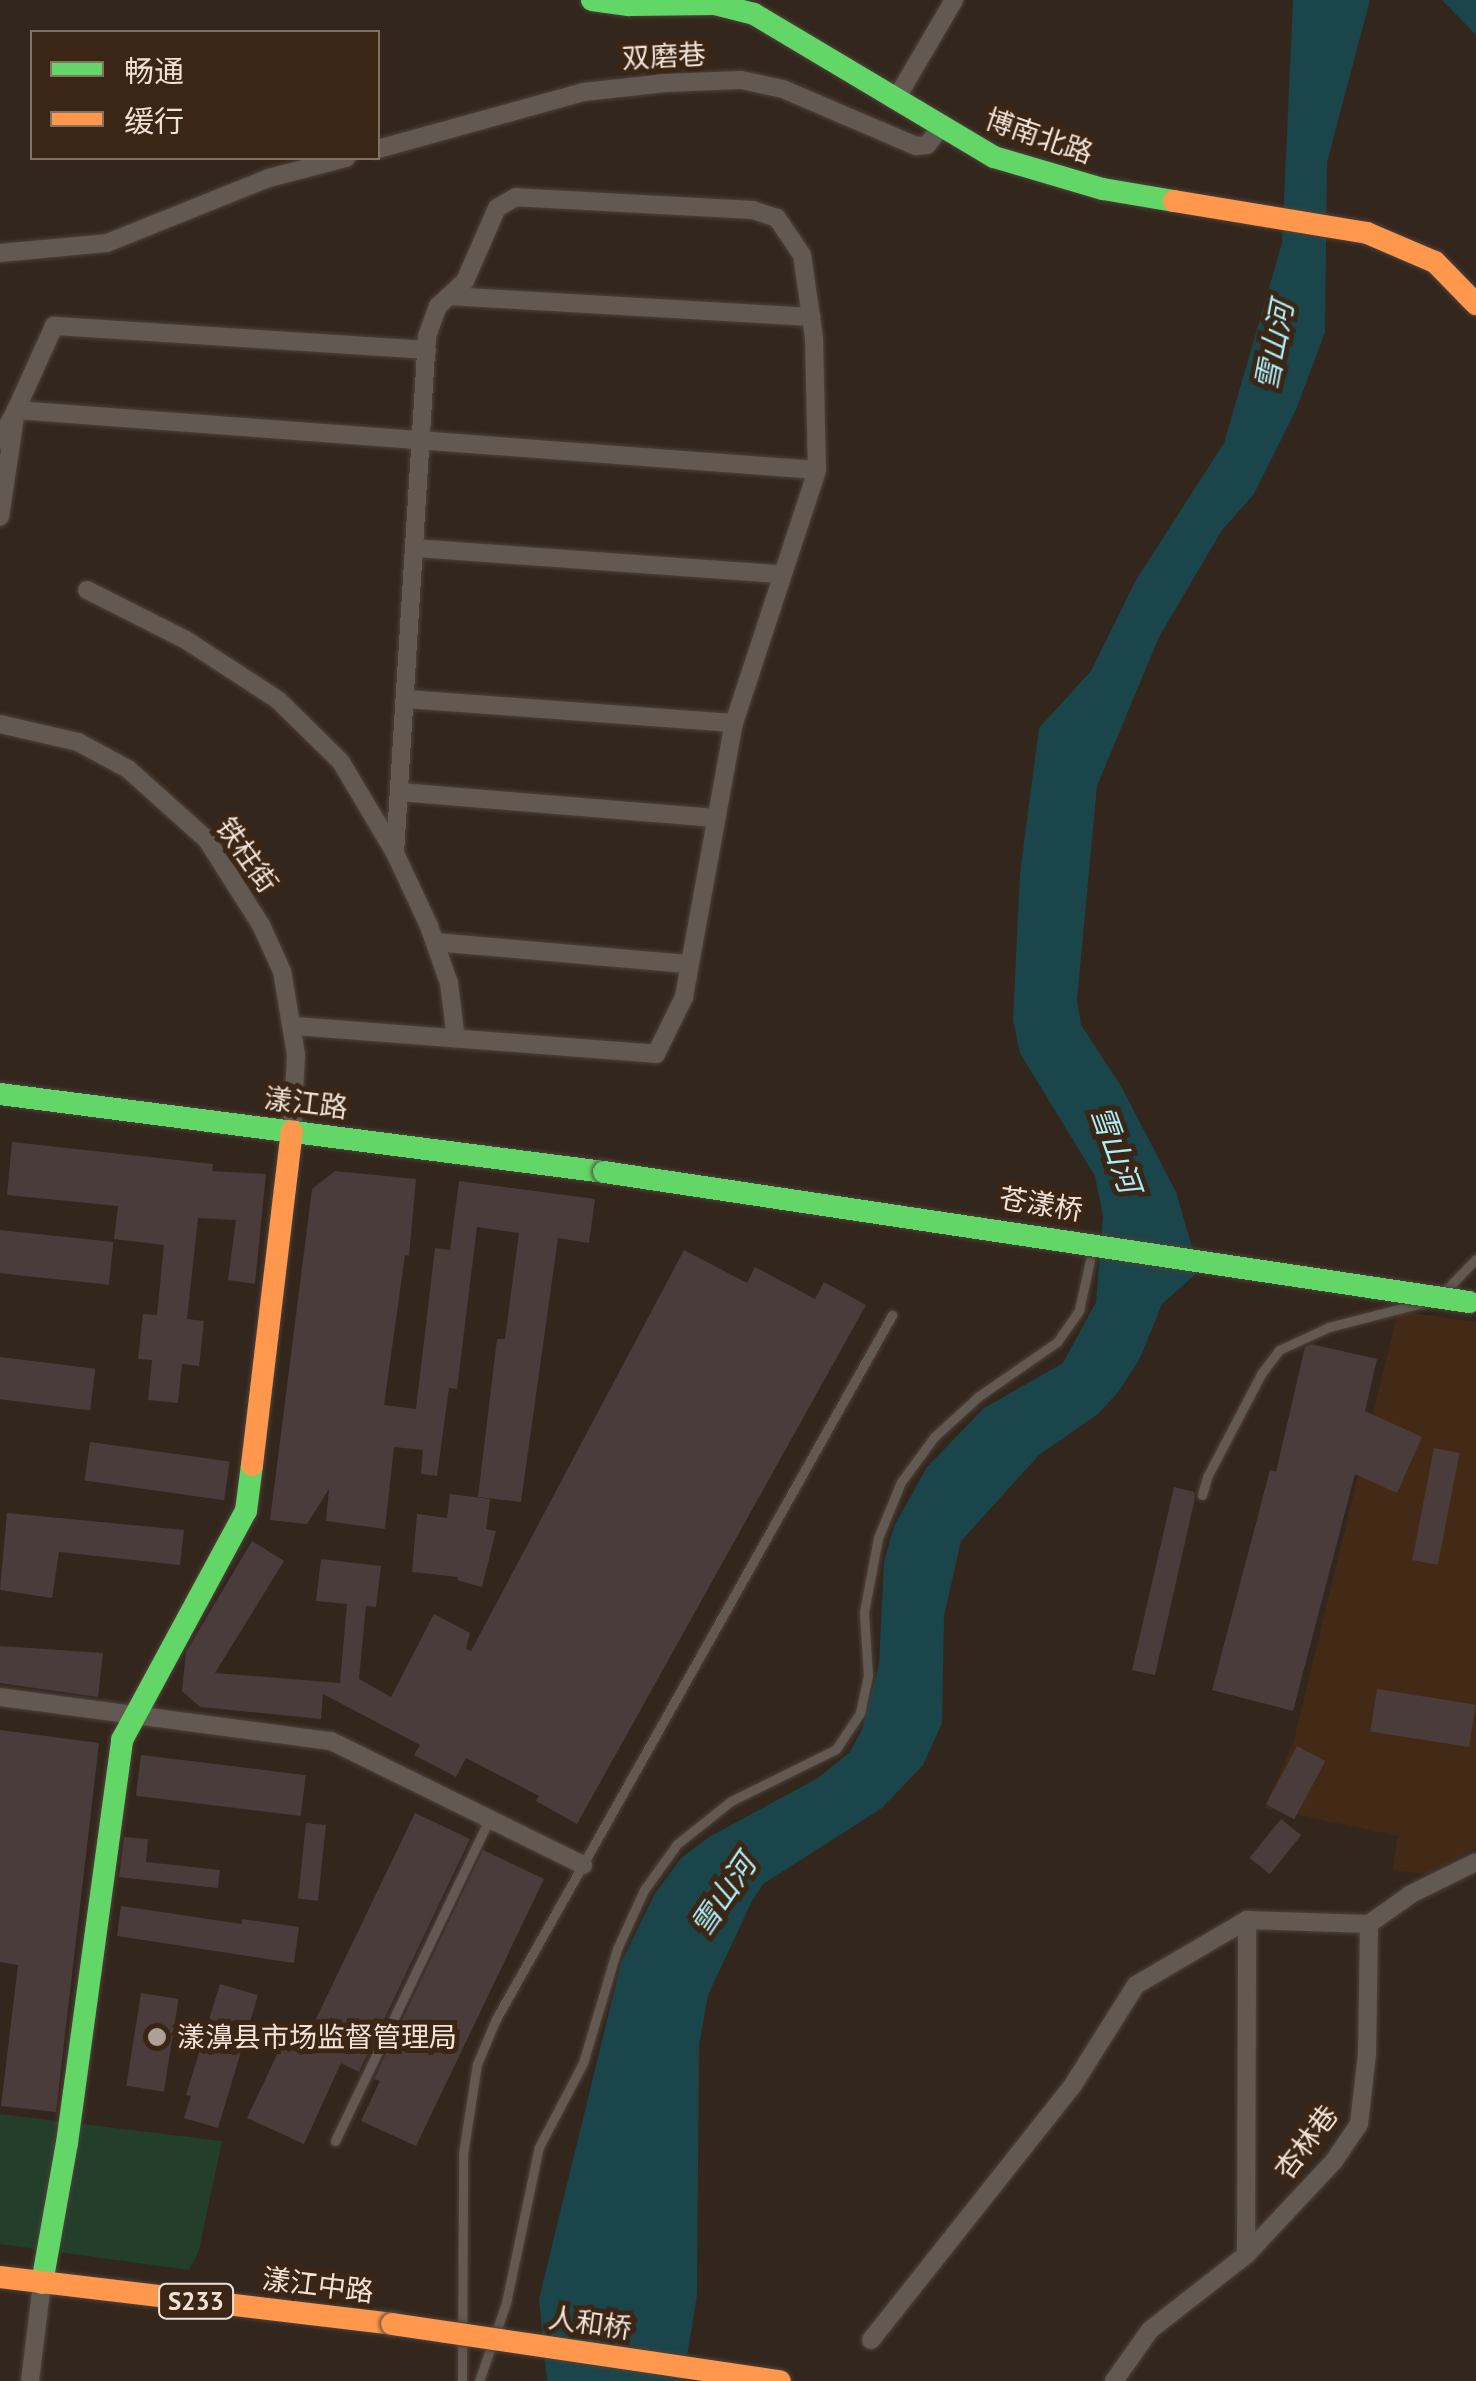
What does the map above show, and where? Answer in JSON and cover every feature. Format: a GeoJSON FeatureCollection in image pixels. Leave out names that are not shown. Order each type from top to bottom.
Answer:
{"type":"FeatureCollection","features":[{"type":"Feature","properties":{"kind":"main road","name":"博南北路"},"geometry":{"type":"LineString","coordinates":[[592,0],[629,5],[702,2],[754,14],[994,157],[1066,182],[1367,233],[1435,262],[1456,278],[1476,304]]}},
{"type":"Feature","properties":{"kind":"main road","name":"漾江路"},"geometry":{"type":"LineString","coordinates":[[0,1094],[604,1172]]}},
{"type":"Feature","properties":{"kind":"main road"},"geometry":{"type":"LineString","coordinates":[[42,2283],[67,2143],[116,1767],[122,1740],[134,1714],[246,1511],[292,1131]]}},
{"type":"Feature","properties":{"kind":"main road","name":"苍漾桥"},"geometry":{"type":"LineString","coordinates":[[604,1172],[1018,1231],[1472,1303]]}},
{"type":"Feature","properties":{"kind":"main road","name":"漾江中路"},"geometry":{"type":"LineString","coordinates":[[0,2277],[392,2324]]}},
{"type":"Feature","properties":{"kind":"main road","name":"人和桥"},"geometry":{"type":"LineString","coordinates":[[392,2324],[780,2381]]}},
{"type":"Feature","properties":{"kind":"street"},"geometry":{"type":"LineString","coordinates":[[896,99],[954,0]]}},
{"type":"Feature","properties":{"kind":"street","name":"双磨巷"},"geometry":{"type":"LineString","coordinates":[[380,148],[618,86],[741,80],[818,101],[909,144],[927,145],[940,127]]}},
{"type":"Feature","properties":{"kind":"street"},"geometry":{"type":"LineString","coordinates":[[0,254],[107,243],[270,178],[338,160]]}},
{"type":"Feature","properties":{"kind":"street"},"geometry":{"type":"LineString","coordinates":[[294,1026],[656,1054],[684,997],[734,723],[817,470],[810,317],[802,255],[777,218],[753,210],[516,197],[497,208],[465,282],[438,306],[427,350],[394,854]]}},
{"type":"Feature","properties":{"kind":"street"},"geometry":{"type":"LineString","coordinates":[[449,296],[810,317]]}},
{"type":"Feature","properties":{"kind":"street"},"geometry":{"type":"LineString","coordinates":[[0,440],[54,326],[427,350]]}},
{"type":"Feature","properties":{"kind":"street"},"geometry":{"type":"LineString","coordinates":[[16,410],[817,470]]}},
{"type":"Feature","properties":{"kind":"street"},"geometry":{"type":"LineString","coordinates":[[1,508],[16,410]]}},
{"type":"Feature","properties":{"kind":"street"},"geometry":{"type":"LineString","coordinates":[[415,548],[780,574]]}},
{"type":"Feature","properties":{"kind":"street"},"geometry":{"type":"LineString","coordinates":[[87,590],[186,640],[278,700],[341,762],[394,854],[435,942],[449,982],[456,1039]]}},
{"type":"Feature","properties":{"kind":"street"},"geometry":{"type":"LineString","coordinates":[[405,700],[734,723]]}},
{"type":"Feature","properties":{"kind":"street","name":"铁柱街"},"geometry":{"type":"LineString","coordinates":[[0,724],[78,742],[128,769],[207,840],[261,925],[282,971],[294,1026],[292,1131]]}},
{"type":"Feature","properties":{"kind":"street"},"geometry":{"type":"LineString","coordinates":[[399,792],[715,818]]}},
{"type":"Feature","properties":{"kind":"street"},"geometry":{"type":"LineString","coordinates":[[435,942],[689,964]]}},
{"type":"Feature","properties":{"kind":"street"},"geometry":{"type":"LineString","coordinates":[[0,1697],[331,1741],[583,1865]]}},
{"type":"Feature","properties":{"kind":"street"},"geometry":{"type":"LineString","coordinates":[[870,2340],[1073,2085],[1105,2027],[1136,1985],[1247,1920],[1369,1924],[1412,1894],[1476,1862]]}},
{"type":"Feature","properties":{"kind":"street"},"geometry":{"type":"LineString","coordinates":[[1246,2255],[1247,1920]]}},
{"type":"Feature","properties":{"kind":"street","name":"杏林巷"},"geometry":{"type":"LineString","coordinates":[[1114,2381],[1150,2330],[1246,2255],[1334,2161],[1360,2124],[1369,1924]]}},
{"type":"Feature","properties":{"kind":"street"},"geometry":{"type":"LineString","coordinates":[[30,2381],[42,2283]]}},
{"type":"Feature","properties":{"kind":"lane"},"geometry":{"type":"LineString","coordinates":[[1202,1495],[1207,1477],[1260,1374],[1279,1350],[1328,1327],[1424,1302],[1454,1286],[1476,1259]]}},
{"type":"Feature","properties":{"kind":"lane"},"geometry":{"type":"LineString","coordinates":[[479,2381],[506,2303],[539,2147],[583,2062],[616,1949],[644,1890],[678,1844],[731,1800],[836,1749],[860,1713],[868,1676],[864,1612],[878,1538],[901,1482],[934,1437],[968,1406],[1056,1342],[1079,1310],[1090,1260]]}},
{"type":"Feature","properties":{"kind":"lane"},"geometry":{"type":"LineString","coordinates":[[462,2381],[462,2154],[477,2064],[496,2020],[892,1315]]}},
{"type":"Feature","properties":{"kind":"lane"},"geometry":{"type":"LineString","coordinates":[[335,2141],[489,1819]]}},
{"type":"Feature","properties":{"kind":"shaded area"},"geometry":{"type":"Polygon","coordinates":[[[1398,1311],[1476,1322],[1476,1848],[1426,1874],[1392,1870],[1398,1836],[1264,1808],[1293,1744],[1398,1311]]]}},
{"type":"Feature","properties":{"kind":"green space"},"geometry":{"type":"Polygon","coordinates":[[[0,2114],[222,2141],[199,2250],[189,2270],[0,2244],[0,2114]]]}},
{"type":"Feature","properties":{"kind":"water","name":"雪山河"},"geometry":{"type":"Polygon","coordinates":[[[1293,0],[1370,0],[1327,162],[1325,332],[1296,410],[1254,494],[1222,530],[1159,637],[1097,786],[1077,1000],[1081,1025],[1121,1086],[1176,1192],[1199,1271],[1162,1304],[1140,1358],[1119,1391],[1098,1414],[1039,1455],[961,1541],[944,1616],[942,1723],[923,1765],[882,1808],[763,1884],[708,1995],[699,2046],[697,2295],[683,2381],[547,2381],[539,2299],[621,1963],[654,1895],[681,1858],[709,1837],[818,1778],[850,1752],[862,1729],[879,1665],[884,1562],[894,1526],[927,1467],[984,1408],[1063,1363],[1096,1302],[1103,1216],[1095,1176],[1020,1053],[1013,1020],[1020,873],[1039,728],[1091,671],[1136,580],[1224,443],[1282,243],[1293,0]]]}},
{"type":"Feature","properties":{"kind":"water"},"geometry":{"type":"Polygon","coordinates":[[[1442,0],[1476,0],[1476,35],[1442,0]]]}},
{"type":"Feature","properties":{"kind":"building"},"geometry":{"type":"Polygon","coordinates":[[[12,1142],[213,1164],[212,1171],[266,1174],[255,1284],[228,1280],[236,1220],[198,1218],[187,1319],[204,1321],[199,1366],[182,1364],[178,1403],[148,1400],[152,1360],[138,1359],[143,1314],[157,1315],[164,1245],[114,1239],[118,1206],[7,1195],[12,1142]]]}},
{"type":"Feature","properties":{"kind":"building"},"geometry":{"type":"Polygon","coordinates":[[[335,1171],[416,1179],[409,1256],[405,1255],[384,1405],[416,1409],[435,1248],[450,1250],[459,1181],[595,1199],[589,1243],[558,1238],[521,1502],[478,1497],[497,1339],[505,1339],[519,1233],[477,1227],[457,1389],[449,1388],[437,1476],[421,1474],[423,1450],[394,1447],[385,1529],[326,1521],[329,1489],[307,1524],[270,1520],[312,1189],[335,1171]]]}},
{"type":"Feature","properties":{"kind":"building"},"geometry":{"type":"Polygon","coordinates":[[[0,1230],[113,1242],[109,1285],[0,1273],[0,1230]]]}},
{"type":"Feature","properties":{"kind":"building"},"geometry":{"type":"Polygon","coordinates":[[[684,1250],[747,1283],[755,1267],[815,1299],[824,1282],[866,1305],[577,1824],[536,1801],[539,1796],[466,1758],[456,1777],[414,1755],[420,1745],[323,1694],[321,1719],[200,1707],[182,1691],[186,1652],[252,1541],[284,1561],[215,1673],[340,1683],[347,1604],[316,1601],[321,1559],[381,1566],[376,1607],[366,1606],[359,1679],[391,1697],[434,1614],[470,1633],[466,1649],[471,1651],[684,1250]]]}},
{"type":"Feature","properties":{"kind":"building"},"geometry":{"type":"Polygon","coordinates":[[[1311,1344],[1377,1359],[1365,1411],[1422,1437],[1397,1493],[1355,1474],[1293,1711],[1212,1690],[1270,1470],[1276,1472],[1305,1347],[1311,1344]]]}},
{"type":"Feature","properties":{"kind":"building"},"geometry":{"type":"Polygon","coordinates":[[[0,1357],[95,1369],[90,1410],[0,1399],[0,1357]]]}},
{"type":"Feature","properties":{"kind":"building"},"geometry":{"type":"Polygon","coordinates":[[[90,1442],[230,1462],[224,1500],[85,1481],[90,1442]]]}},
{"type":"Feature","properties":{"kind":"building"},"geometry":{"type":"Polygon","coordinates":[[[1434,1448],[1460,1453],[1438,1565],[1412,1560],[1434,1448]]]}},
{"type":"Feature","properties":{"kind":"building"},"geometry":{"type":"Polygon","coordinates":[[[1174,1487],[1194,1492],[1195,1498],[1155,1675],[1132,1670],[1174,1487]]]}},
{"type":"Feature","properties":{"kind":"building"},"geometry":{"type":"Polygon","coordinates":[[[450,1494],[490,1499],[486,1529],[496,1531],[482,1587],[457,1580],[458,1577],[412,1572],[417,1514],[447,1518],[450,1494]]]}},
{"type":"Feature","properties":{"kind":"building"},"geometry":{"type":"Polygon","coordinates":[[[7,1513],[184,1530],[180,1565],[59,1552],[52,1598],[0,1590],[7,1513]]]}},
{"type":"Feature","properties":{"kind":"building"},"geometry":{"type":"Polygon","coordinates":[[[0,1646],[103,1653],[98,1697],[0,1683],[0,1646]]]}},
{"type":"Feature","properties":{"kind":"building"},"geometry":{"type":"Polygon","coordinates":[[[1377,1689],[1476,1705],[1469,1747],[1370,1731],[1377,1689]]]}},
{"type":"Feature","properties":{"kind":"building"},"geometry":{"type":"Polygon","coordinates":[[[0,1730],[99,1743],[56,2112],[1,2106],[18,1965],[0,1962],[0,1730]]]}},
{"type":"Feature","properties":{"kind":"building"},"geometry":{"type":"Polygon","coordinates":[[[1297,1746],[1325,1761],[1294,1819],[1266,1804],[1297,1746]]]}},
{"type":"Feature","properties":{"kind":"building"},"geometry":{"type":"Polygon","coordinates":[[[141,1755],[306,1775],[301,1816],[136,1796],[141,1755]]]}},
{"type":"Feature","properties":{"kind":"building"},"geometry":{"type":"Polygon","coordinates":[[[415,1813],[470,1839],[359,2072],[341,2063],[304,2144],[247,2118],[282,2044],[300,2052],[415,1813]]]}},
{"type":"Feature","properties":{"kind":"building"},"geometry":{"type":"Polygon","coordinates":[[[1281,1819],[1301,1835],[1270,1874],[1250,1858],[1281,1819]]]}},
{"type":"Feature","properties":{"kind":"building"},"geometry":{"type":"Polygon","coordinates":[[[306,1823],[326,1825],[318,1901],[298,1899],[306,1823]]]}},
{"type":"Feature","properties":{"kind":"building"},"geometry":{"type":"Polygon","coordinates":[[[124,1837],[148,1839],[146,1862],[220,1870],[218,1888],[119,1877],[124,1837]]]}},
{"type":"Feature","properties":{"kind":"building"},"geometry":{"type":"Polygon","coordinates":[[[483,1850],[544,1879],[416,2146],[361,2121],[380,2081],[374,2079],[483,1850]]]}},
{"type":"Feature","properties":{"kind":"building"},"geometry":{"type":"Polygon","coordinates":[[[121,1906],[242,1924],[242,1919],[299,1927],[294,1963],[117,1936],[121,1906]]]}},
{"type":"Feature","properties":{"kind":"building"},"geometry":{"type":"Polygon","coordinates":[[[220,1984],[258,1995],[218,2128],[184,2118],[191,2096],[186,2095],[220,1984]]]}},
{"type":"Feature","properties":{"kind":"building"},"geometry":{"type":"Polygon","coordinates":[[[141,1993],[179,1999],[164,2092],[126,2086],[141,1993]]]}},
{"type":"Feature","properties":{"kind":"traffic: fast"},"geometry":{"type":"LineString","coordinates":[[592,0],[629,5],[715,4],[754,14],[994,157],[1103,189],[1174,201]]}},
{"type":"Feature","properties":{"kind":"traffic: fast"},"geometry":{"type":"LineString","coordinates":[[0,1094],[604,1172]]}},
{"type":"Feature","properties":{"kind":"traffic: fast"},"geometry":{"type":"LineString","coordinates":[[604,1172],[1469,1302]]}},
{"type":"Feature","properties":{"kind":"traffic: fast"},"geometry":{"type":"LineString","coordinates":[[42,2283],[67,2143],[122,1740],[246,1511],[252,1465]]}},
{"type":"Feature","properties":{"kind":"traffic: slow"},"geometry":{"type":"LineString","coordinates":[[1174,201],[1367,233],[1435,262],[1476,304]]}},
{"type":"Feature","properties":{"kind":"traffic: slow"},"geometry":{"type":"LineString","coordinates":[[252,1465],[292,1131]]}},
{"type":"Feature","properties":{"kind":"traffic: slow"},"geometry":{"type":"LineString","coordinates":[[0,2277],[392,2324]]}},
{"type":"Feature","properties":{"kind":"traffic: slow"},"geometry":{"type":"LineString","coordinates":[[392,2324],[780,2381]]}},
{"type":"Feature","properties":{"kind":"place","name":"漾濞县市场监督管理局"},"geometry":{"type":"Point","coordinates":[157,2037]}}]}
